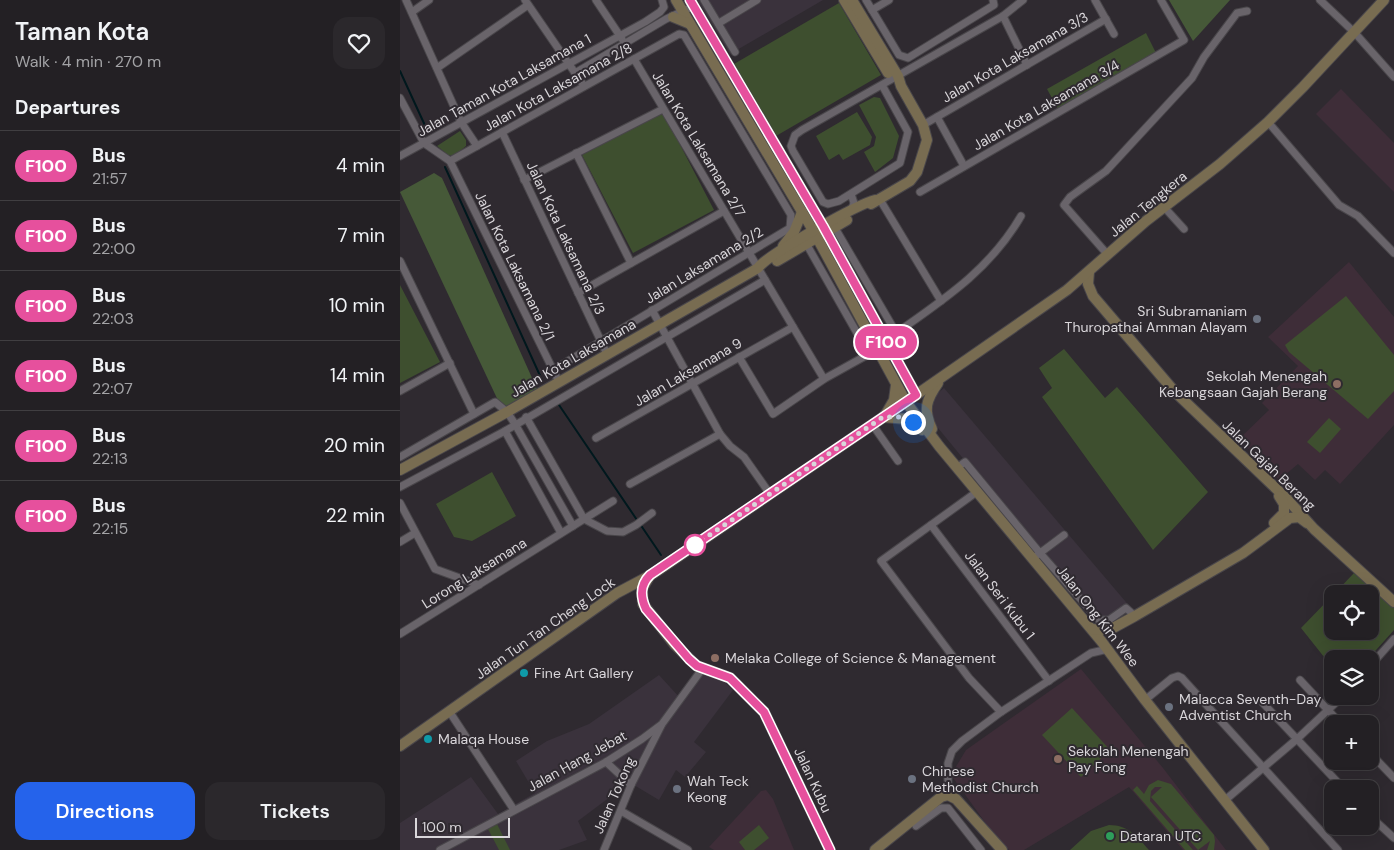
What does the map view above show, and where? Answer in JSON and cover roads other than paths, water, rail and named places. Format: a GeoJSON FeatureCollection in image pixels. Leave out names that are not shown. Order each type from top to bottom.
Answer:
{"type":"FeatureCollection","features":[{"type":"Feature","properties":{"kind":"main road"},"geometry":{"type":"LineString","coordinates":[[844,0],[897,81]]}},
{"type":"Feature","properties":{"kind":"main road"},"geometry":{"type":"LineString","coordinates":[[829,229],[910,181],[916,174],[927,140],[923,125],[852,0]]}},
{"type":"Feature","properties":{"kind":"main road","name":"Jalan Tengkera"},"geometry":{"type":"LineString","coordinates":[[906,402],[1067,290],[1164,207],[1220,164],[1268,122],[1355,33],[1384,0]]}},
{"type":"Feature","properties":{"kind":"main road"},"geometry":{"type":"LineString","coordinates":[[692,2],[829,229],[916,395]]}},
{"type":"Feature","properties":{"kind":"main road","name":"Jalan Ong Kim Wee"},"geometry":{"type":"LineString","coordinates":[[672,9],[693,26],[816,236],[906,402],[939,446],[1037,555],[1144,700],[1264,850]]}},
{"type":"Feature","properties":{"kind":"main road"},"geometry":{"type":"LineString","coordinates":[[829,229],[851,211],[877,199]]}},
{"type":"Feature","properties":{"kind":"main road"},"geometry":{"type":"LineString","coordinates":[[775,254],[794,232],[802,212]]}},
{"type":"Feature","properties":{"kind":"main road","name":"Jalan Kota Laksamana"},"geometry":{"type":"LineString","coordinates":[[400,470],[506,412],[758,268],[775,254],[829,229]]}},
{"type":"Feature","properties":{"kind":"main road","name":"Jalan Kota Laksamana"},"geometry":{"type":"LineString","coordinates":[[758,268],[764,267],[807,245],[816,236]]}},
{"type":"Feature","properties":{"kind":"main road"},"geometry":{"type":"LineString","coordinates":[[1089,272],[1088,284],[1093,296]]}},
{"type":"Feature","properties":{"kind":"main road"},"geometry":{"type":"LineString","coordinates":[[1067,290],[1078,288],[1093,296]]}},
{"type":"Feature","properties":{"kind":"main road","name":"Jalan Gajah Berang"},"geometry":{"type":"LineString","coordinates":[[1093,296],[1174,391],[1304,516],[1314,529],[1394,602]]}},
{"type":"Feature","properties":{"kind":"main road"},"geometry":{"type":"LineString","coordinates":[[906,378],[922,385],[942,378]]}},
{"type":"Feature","properties":{"kind":"main road"},"geometry":{"type":"LineString","coordinates":[[939,446],[927,420],[925,408],[930,394],[942,378]]}},
{"type":"Feature","properties":{"kind":"main road"},"geometry":{"type":"LineString","coordinates":[[883,417],[894,400],[896,385]]}},
{"type":"Feature","properties":{"kind":"main road","name":"Jalan Tun Tan Cheng Lock"},"geometry":{"type":"LineString","coordinates":[[400,746],[620,592],[650,575],[906,402]]}},
{"type":"Feature","properties":{"kind":"main road"},"geometry":{"type":"LineString","coordinates":[[883,417],[900,417],[913,422],[939,446]]}},
{"type":"Feature","properties":{"kind":"main road"},"geometry":{"type":"LineString","coordinates":[[1266,536],[1284,513],[1285,508],[1282,499],[1270,483]]}},
{"type":"Feature","properties":{"kind":"main road"},"geometry":{"type":"LineString","coordinates":[[1092,629],[1113,628],[1135,616],[1243,553],[1294,517],[1299,518],[1314,529]]}},
{"type":"Feature","properties":{"kind":"main road"},"geometry":{"type":"LineString","coordinates":[[646,609],[642,599],[642,589],[650,575]]}},
{"type":"Feature","properties":{"kind":"main road","name":"Jalan Kubu"},"geometry":{"type":"LineString","coordinates":[[620,592],[632,594],[689,659],[704,668],[730,678],[764,712],[830,850]]}},
{"type":"Feature","properties":{"kind":"main road"},"geometry":{"type":"LineString","coordinates":[[875,850],[940,797],[948,796],[956,799],[1002,850]]}},
{"type":"Feature","properties":{"kind":"street"},"geometry":{"type":"LineString","coordinates":[[406,0],[462,122],[477,146]]}},
{"type":"Feature","properties":{"kind":"street"},"geometry":{"type":"LineString","coordinates":[[412,12],[429,0]]}},
{"type":"Feature","properties":{"kind":"street"},"geometry":{"type":"LineString","coordinates":[[596,0],[625,44]]}},
{"type":"Feature","properties":{"kind":"street"},"geometry":{"type":"LineString","coordinates":[[704,0],[735,52]]}},
{"type":"Feature","properties":{"kind":"street"},"geometry":{"type":"LineString","coordinates":[[719,23],[757,0]]}},
{"type":"Feature","properties":{"kind":"street"},"geometry":{"type":"LineString","coordinates":[[866,0],[899,55],[908,58],[994,3]]}},
{"type":"Feature","properties":{"kind":"street"},"geometry":{"type":"LineString","coordinates":[[872,10],[889,0]]}},
{"type":"Feature","properties":{"kind":"street"},"geometry":{"type":"LineString","coordinates":[[882,86],[908,132],[898,166],[832,204],[823,202],[794,152],[792,140],[802,130],[882,86],[897,81],[1002,16],[1023,0]]}},
{"type":"Feature","properties":{"kind":"street"},"geometry":{"type":"LineString","coordinates":[[1095,0],[1114,34]]}},
{"type":"Feature","properties":{"kind":"street","name":"Jalan Kota Laksamana 3/4"},"geometry":{"type":"LineString","coordinates":[[920,192],[1184,40],[1162,0]]}},
{"type":"Feature","properties":{"kind":"street"},"geometry":{"type":"LineString","coordinates":[[1320,0],[1355,33],[1393,74]]}},
{"type":"Feature","properties":{"kind":"street"},"geometry":{"type":"LineString","coordinates":[[437,68],[527,2],[584,86]]}},
{"type":"Feature","properties":{"kind":"street"},"geometry":{"type":"LineString","coordinates":[[575,73],[625,44],[672,9],[692,2]]}},
{"type":"Feature","properties":{"kind":"street","name":"Jalan Taman Kota Laksamana 1"},"geometry":{"type":"LineString","coordinates":[[400,156],[620,36],[660,12],[672,9]]}},
{"type":"Feature","properties":{"kind":"street"},"geometry":{"type":"LineString","coordinates":[[1108,255],[1064,205],[1070,197],[1106,171],[1192,78],[1204,56],[1237,13],[1242,10],[1247,11]]}},
{"type":"Feature","properties":{"kind":"street"},"geometry":{"type":"LineString","coordinates":[[1002,16],[1027,64]]}},
{"type":"Feature","properties":{"kind":"street","name":"Jalan Kota Laksamana 3/3"},"geometry":{"type":"LineString","coordinates":[[923,125],[1106,19]]}},
{"type":"Feature","properties":{"kind":"street","name":"Jalan Kota Laksamana 2/8"},"geometry":{"type":"LineString","coordinates":[[450,161],[679,34],[688,38],[754,156],[791,215],[790,228]]}},
{"type":"Feature","properties":{"kind":"street","name":"Jalan Kota Laksamana 2/7"},"geometry":{"type":"LineString","coordinates":[[634,59],[824,379]]}},
{"type":"Feature","properties":{"kind":"street"},"geometry":{"type":"LineString","coordinates":[[400,98],[424,143],[450,161]]}},
{"type":"Feature","properties":{"kind":"street"},"geometry":{"type":"LineString","coordinates":[[524,180],[663,109]]}},
{"type":"Feature","properties":{"kind":"street"},"geometry":{"type":"LineString","coordinates":[[937,117],[964,166]]}},
{"type":"Feature","properties":{"kind":"street"},"geometry":{"type":"LineString","coordinates":[[1268,122],[1340,205],[1358,216],[1394,253]]}},
{"type":"Feature","properties":{"kind":"street","name":"Jalan Kota Laksamana 2/3"},"geometry":{"type":"LineString","coordinates":[[502,132],[607,354]]}},
{"type":"Feature","properties":{"kind":"street"},"geometry":{"type":"LineString","coordinates":[[576,153],[631,263]]}},
{"type":"Feature","properties":{"kind":"street","name":"Jalan Kota Laksamana 2/1"},"geometry":{"type":"LineString","coordinates":[[450,161],[559,382]]}},
{"type":"Feature","properties":{"kind":"street"},"geometry":{"type":"LineString","coordinates":[[851,194],[854,203],[851,211]]}},
{"type":"Feature","properties":{"kind":"street"},"geometry":{"type":"LineString","coordinates":[[877,199],[941,301]]}},
{"type":"Feature","properties":{"kind":"street"},"geometry":{"type":"LineString","coordinates":[[1164,207],[1184,229]]}},
{"type":"Feature","properties":{"kind":"street"},"geometry":{"type":"LineString","coordinates":[[578,293],[724,211]]}},
{"type":"Feature","properties":{"kind":"street"},"geometry":{"type":"LineString","coordinates":[[829,229],[894,329],[899,331],[966,283],[1012,231],[1021,216]]}},
{"type":"Feature","properties":{"kind":"street","name":"Jalan Laksamana 2/2"},"geometry":{"type":"LineString","coordinates":[[553,370],[790,228]]}},
{"type":"Feature","properties":{"kind":"street"},"geometry":{"type":"LineString","coordinates":[[739,357],[773,414],[824,379],[868,354],[807,245]]}},
{"type":"Feature","properties":{"kind":"street"},"geometry":{"type":"LineString","coordinates":[[400,261],[474,414]]}},
{"type":"Feature","properties":{"kind":"street"},"geometry":{"type":"LineString","coordinates":[[400,487],[505,431],[526,417],[765,280]]}},
{"type":"Feature","properties":{"kind":"street"},"geometry":{"type":"LineString","coordinates":[[652,310],[720,434],[730,446],[744,457],[770,494]]}},
{"type":"Feature","properties":{"kind":"street","name":"Jalan Laksamana 9"},"geometry":{"type":"LineString","coordinates":[[596,438],[793,327]]}},
{"type":"Feature","properties":{"kind":"street"},"geometry":{"type":"LineString","coordinates":[[400,391],[450,364]]}},
{"type":"Feature","properties":{"kind":"street"},"geometry":{"type":"LineString","coordinates":[[400,457],[495,402],[506,412],[514,424],[573,526]]}},
{"type":"Feature","properties":{"kind":"street"},"geometry":{"type":"LineString","coordinates":[[526,417],[584,519],[607,531],[623,532],[652,513]]}},
{"type":"Feature","properties":{"kind":"street"},"geometry":{"type":"LineString","coordinates":[[872,424],[898,461]]}},
{"type":"Feature","properties":{"kind":"street"},"geometry":{"type":"LineString","coordinates":[[505,431],[561,533]]}},
{"type":"Feature","properties":{"kind":"street"},"geometry":{"type":"LineString","coordinates":[[630,484],[720,434]]}},
{"type":"Feature","properties":{"kind":"street"},"geometry":{"type":"LineString","coordinates":[[958,467],[965,462],[1037,555],[1099,620],[1109,620],[1126,608],[1135,616]]}},
{"type":"Feature","properties":{"kind":"street"},"geometry":{"type":"LineString","coordinates":[[978,491],[881,561],[969,678],[1001,712]]}},
{"type":"Feature","properties":{"kind":"street","name":"Lorong Laksamana"},"geometry":{"type":"LineString","coordinates":[[400,634],[613,501]]}},
{"type":"Feature","properties":{"kind":"street"},"geometry":{"type":"LineString","coordinates":[[400,503],[435,570],[479,585]]}},
{"type":"Feature","properties":{"kind":"street","name":"Jalan Seri Kubu 1"},"geometry":{"type":"LineString","coordinates":[[931,525],[1049,680]]}},
{"type":"Feature","properties":{"kind":"street"},"geometry":{"type":"LineString","coordinates":[[400,542],[415,533]]}},
{"type":"Feature","properties":{"kind":"street"},"geometry":{"type":"LineString","coordinates":[[1037,555],[1064,535]]}},
{"type":"Feature","properties":{"kind":"street"},"geometry":{"type":"LineString","coordinates":[[1091,653],[1100,639]]}},
{"type":"Feature","properties":{"kind":"street"},"geometry":{"type":"LineString","coordinates":[[1379,656],[1394,639]]}},
{"type":"Feature","properties":{"kind":"street"},"geometry":{"type":"LineString","coordinates":[[948,796],[948,763],[952,751],[1001,712],[1049,680],[1091,653],[1108,649]]}},
{"type":"Feature","properties":{"kind":"street","name":"Jalan Hang Jebat"},"geometry":{"type":"LineString","coordinates":[[440,850],[606,762],[662,724],[704,668]]}},
{"type":"Feature","properties":{"kind":"street"},"geometry":{"type":"LineString","coordinates":[[1144,700],[1172,678],[1178,676],[1182,678],[1338,850]]}},
{"type":"Feature","properties":{"kind":"street"},"geometry":{"type":"LineString","coordinates":[[1300,680],[1333,715]]}},
{"type":"Feature","properties":{"kind":"street"},"geometry":{"type":"LineString","coordinates":[[1262,702],[1336,780]]}},
{"type":"Feature","properties":{"kind":"street"},"geometry":{"type":"LineString","coordinates":[[1224,801],[1297,739],[1333,705]]}},
{"type":"Feature","properties":{"kind":"street"},"geometry":{"type":"LineString","coordinates":[[449,711],[514,810]]}},
{"type":"Feature","properties":{"kind":"street","name":"Jalan Tokong"},"geometry":{"type":"LineString","coordinates":[[604,850],[630,785],[662,724]]}},
{"type":"Feature","properties":{"kind":"street"},"geometry":{"type":"LineString","coordinates":[[606,762],[630,785]]}},
{"type":"Feature","properties":{"kind":"street"},"geometry":{"type":"LineString","coordinates":[[1379,762],[1394,778]]}},
{"type":"Feature","properties":{"kind":"street"},"geometry":{"type":"LineString","coordinates":[[916,826],[942,808],[948,808],[981,850]]}},
{"type":"Feature","properties":{"kind":"street"},"geometry":{"type":"LineString","coordinates":[[620,811],[688,850]]}},
{"type":"Feature","properties":{"kind":"street"},"geometry":{"type":"LineString","coordinates":[[1379,824],[1394,838]]}},
{"type":"Feature","properties":{"kind":"waterway"},"geometry":{"type":"LineString","coordinates":[[400,71],[428,132]]}},
{"type":"Feature","properties":{"kind":"waterway"},"geometry":{"type":"LineString","coordinates":[[445,167],[542,380]]}},
{"type":"Feature","properties":{"kind":"waterway"},"geometry":{"type":"LineString","coordinates":[[557,402],[637,520]]}},
{"type":"Feature","properties":{"kind":"waterway"},"geometry":{"type":"LineString","coordinates":[[640,524],[661,555]]}},
{"type":"Feature","properties":{"kind":"place","name":"Sri Subramaniam Thuropathai Amman Alayam"},"geometry":{"type":"Point","coordinates":[1257,319]}},
{"type":"Feature","properties":{"kind":"place","name":"Sekolah Menengah Kebangsaan Gajah Berang"},"geometry":{"type":"Point","coordinates":[1337,384]}},
{"type":"Feature","properties":{"kind":"place","name":"Melaka College of Science & Management"},"geometry":{"type":"Point","coordinates":[715,658]}},
{"type":"Feature","properties":{"kind":"place","name":"Fine Art Gallery"},"geometry":{"type":"Point","coordinates":[524,673]}},
{"type":"Feature","properties":{"kind":"place","name":"Malacca Seventh-Day Adventist Church"},"geometry":{"type":"Point","coordinates":[1169,707]}},
{"type":"Feature","properties":{"kind":"place","name":"Malaqa House"},"geometry":{"type":"Point","coordinates":[428,739]}},
{"type":"Feature","properties":{"kind":"place","name":"Sekolah Menengah Pay Fong"},"geometry":{"type":"Point","coordinates":[1058,759]}},
{"type":"Feature","properties":{"kind":"place","name":"Chinese Methodist Church"},"geometry":{"type":"Point","coordinates":[912,779]}},
{"type":"Feature","properties":{"kind":"place","name":"Wah Teck Keong"},"geometry":{"type":"Point","coordinates":[677,789]}},
{"type":"Feature","properties":{"kind":"place","name":"Dataran UTC"},"geometry":{"type":"Point","coordinates":[1110,836]}}]}
